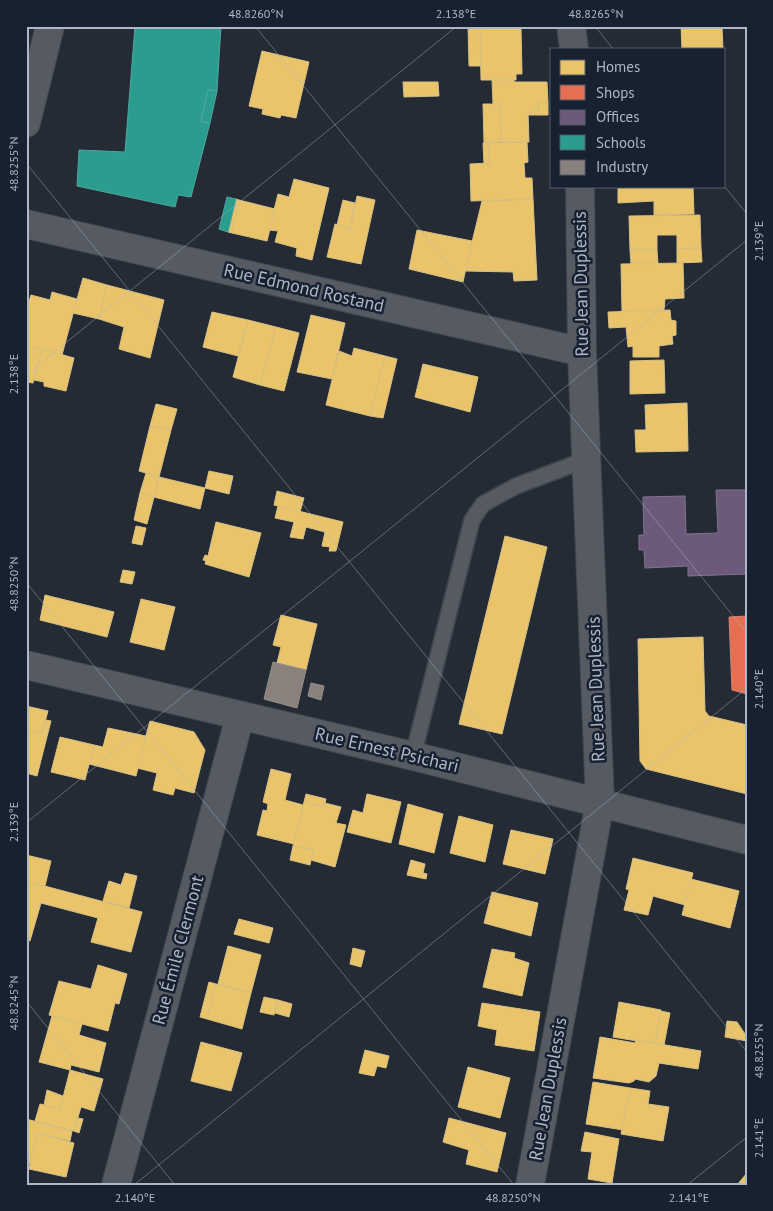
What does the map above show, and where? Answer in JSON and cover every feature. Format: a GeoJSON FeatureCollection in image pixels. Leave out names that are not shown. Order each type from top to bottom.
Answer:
{"type":"FeatureCollection","features":[{"type":"Feature","properties":{"kind":"street"},"geometry":{"type":"LineString","coordinates":[[26,123],[50,26]]}},
{"type":"Feature","properties":{"kind":"street"},"geometry":{"type":"LineString","coordinates":[[571,26],[574,48]]}},
{"type":"Feature","properties":{"kind":"street","name":"Rue Jean Duplessis"},"geometry":{"type":"LineString","coordinates":[[530,1185],[600,802],[588,458],[582,352],[580,188]]}},
{"type":"Feature","properties":{"kind":"street","name":"Rue Edmond Rostand"},"geometry":{"type":"LineString","coordinates":[[26,224],[582,352]]}},
{"type":"Feature","properties":{"kind":"street","name":"Rue Ernest Psichari"},"geometry":{"type":"LineString","coordinates":[[26,665],[413,756],[747,840]]}},
{"type":"Feature","properties":{"kind":"street","name":"Rue Émile Clermont"},"geometry":{"type":"LineString","coordinates":[[116,1185],[240,716]]}},
{"type":"Feature","properties":{"kind":"lane"},"geometry":{"type":"LineString","coordinates":[[413,756],[472,520],[483,504],[516,486],[588,458]]}},
{"type":"Feature","properties":{"kind":"building: Homes"},"geometry":{"type":"Polygon","coordinates":[[[468,26],[480,26],[481,66],[469,66],[468,26]]]}},
{"type":"Feature","properties":{"kind":"building: Homes"},"geometry":{"type":"Polygon","coordinates":[[[480,26],[521,28],[522,74],[516,74],[516,80],[481,80],[480,26]]]}},
{"type":"Feature","properties":{"kind":"building: Homes"},"geometry":{"type":"Polygon","coordinates":[[[681,26],[722,26],[723,48],[682,48],[681,26]]]}},
{"type":"Feature","properties":{"kind":"building: Homes"},"geometry":{"type":"Polygon","coordinates":[[[262,51],[309,62],[296,118],[281,115],[280,118],[262,114],[263,109],[249,106],[262,51]]]}},
{"type":"Feature","properties":{"kind":"building: Homes"},"geometry":{"type":"Polygon","coordinates":[[[492,80],[547,82],[548,103],[538,103],[539,112],[528,112],[529,142],[501,142],[500,104],[493,104],[492,80]]]}},
{"type":"Feature","properties":{"kind":"building: Homes"},"geometry":{"type":"Polygon","coordinates":[[[403,82],[438,82],[439,96],[404,97],[403,82]]]}},
{"type":"Feature","properties":{"kind":"building: Homes"},"geometry":{"type":"Polygon","coordinates":[[[538,103],[548,103],[548,115],[528,115],[528,112],[539,112],[538,103]]]}},
{"type":"Feature","properties":{"kind":"building: Homes"},"geometry":{"type":"Polygon","coordinates":[[[483,104],[500,104],[501,142],[484,143],[483,104]]]}},
{"type":"Feature","properties":{"kind":"building: Homes"},"geometry":{"type":"Polygon","coordinates":[[[527,142],[528,162],[524,163],[525,178],[532,178],[533,199],[471,201],[470,164],[489,163],[488,143],[527,142]]]}},
{"type":"Feature","properties":{"kind":"building: Homes"},"geometry":{"type":"Polygon","coordinates":[[[483,143],[488,143],[489,163],[484,164],[483,143]]]}},
{"type":"Feature","properties":{"kind":"building: Homes"},"geometry":{"type":"Polygon","coordinates":[[[294,179],[329,188],[312,260],[296,256],[297,248],[275,242],[278,231],[269,230],[278,194],[289,197],[294,179]]]}},
{"type":"Feature","properties":{"kind":"building: Homes"},"geometry":{"type":"Polygon","coordinates":[[[618,188],[693,188],[694,214],[654,215],[654,201],[618,203],[618,188]]]}},
{"type":"Feature","properties":{"kind":"building: Homes"},"geometry":{"type":"Polygon","coordinates":[[[357,196],[375,200],[361,264],[327,257],[335,224],[350,229],[357,196]]]}},
{"type":"Feature","properties":{"kind":"building: Homes"},"geometry":{"type":"Polygon","coordinates":[[[236,199],[239,200],[232,233],[228,232],[236,199]]]}},
{"type":"Feature","properties":{"kind":"building: Homes"},"geometry":{"type":"Polygon","coordinates":[[[533,199],[537,280],[514,281],[513,272],[465,271],[482,201],[533,199]]]}},
{"type":"Feature","properties":{"kind":"building: Homes"},"geometry":{"type":"Polygon","coordinates":[[[239,200],[275,209],[267,241],[232,233],[239,200]]]}},
{"type":"Feature","properties":{"kind":"building: Homes"},"geometry":{"type":"Polygon","coordinates":[[[343,200],[355,203],[350,229],[337,225],[343,200]]]}},
{"type":"Feature","properties":{"kind":"building: Homes"},"geometry":{"type":"Polygon","coordinates":[[[700,215],[701,248],[677,249],[677,235],[657,235],[657,250],[630,250],[629,216],[700,215]]]}},
{"type":"Feature","properties":{"kind":"building: Homes"},"geometry":{"type":"Polygon","coordinates":[[[417,230],[472,241],[463,282],[409,269],[417,230]]]}},
{"type":"Feature","properties":{"kind":"building: Homes"},"geometry":{"type":"Polygon","coordinates":[[[701,248],[702,262],[677,263],[677,249],[701,248]]]}},
{"type":"Feature","properties":{"kind":"building: Homes"},"geometry":{"type":"Polygon","coordinates":[[[630,250],[657,250],[658,264],[631,264],[630,250]]]}},
{"type":"Feature","properties":{"kind":"building: Homes"},"geometry":{"type":"Polygon","coordinates":[[[683,263],[684,298],[665,299],[664,310],[622,312],[621,264],[683,263]]]}},
{"type":"Feature","properties":{"kind":"building: Homes"},"geometry":{"type":"Polygon","coordinates":[[[83,278],[107,285],[99,319],[73,313],[83,278]]]}},
{"type":"Feature","properties":{"kind":"building: Homes"},"geometry":{"type":"Polygon","coordinates":[[[107,285],[164,300],[150,358],[119,349],[124,327],[99,319],[107,285]]]}},
{"type":"Feature","properties":{"kind":"building: Homes"},"geometry":{"type":"Polygon","coordinates":[[[52,292],[77,299],[62,355],[26,346],[26,311],[31,295],[50,300],[52,292]]]}},
{"type":"Feature","properties":{"kind":"building: Homes"},"geometry":{"type":"Polygon","coordinates":[[[670,310],[671,320],[676,321],[676,335],[672,336],[673,344],[659,346],[659,357],[633,357],[633,346],[628,347],[626,327],[609,328],[608,312],[670,310]]]}},
{"type":"Feature","properties":{"kind":"building: Homes"},"geometry":{"type":"Polygon","coordinates":[[[212,312],[248,320],[238,356],[203,347],[212,312]]]}},
{"type":"Feature","properties":{"kind":"building: Homes"},"geometry":{"type":"Polygon","coordinates":[[[311,315],[345,323],[332,379],[297,372],[311,315]]]}},
{"type":"Feature","properties":{"kind":"building: Homes"},"geometry":{"type":"Polygon","coordinates":[[[248,320],[276,327],[260,385],[233,377],[248,320]]]}},
{"type":"Feature","properties":{"kind":"building: Homes"},"geometry":{"type":"Polygon","coordinates":[[[276,327],[299,333],[284,391],[260,385],[276,327]]]}},
{"type":"Feature","properties":{"kind":"building: Homes"},"geometry":{"type":"Polygon","coordinates":[[[26,346],[42,349],[33,383],[26,382],[26,346]]]}},
{"type":"Feature","properties":{"kind":"building: Homes"},"geometry":{"type":"Polygon","coordinates":[[[354,348],[385,356],[370,416],[326,405],[339,351],[352,356],[354,348]]]}},
{"type":"Feature","properties":{"kind":"building: Homes"},"geometry":{"type":"Polygon","coordinates":[[[42,349],[74,358],[66,391],[44,386],[44,382],[34,380],[42,349]]]}},
{"type":"Feature","properties":{"kind":"building: Homes"},"geometry":{"type":"Polygon","coordinates":[[[385,356],[397,359],[383,418],[370,416],[385,356]]]}},
{"type":"Feature","properties":{"kind":"building: Homes"},"geometry":{"type":"Polygon","coordinates":[[[664,360],[665,393],[630,394],[630,361],[664,360]]]}},
{"type":"Feature","properties":{"kind":"building: Homes"},"geometry":{"type":"Polygon","coordinates":[[[423,364],[478,377],[470,412],[415,397],[423,364]]]}},
{"type":"Feature","properties":{"kind":"building: Homes"},"geometry":{"type":"Polygon","coordinates":[[[687,403],[688,451],[636,452],[635,430],[646,430],[645,405],[687,403]]]}},
{"type":"Feature","properties":{"kind":"building: Homes"},"geometry":{"type":"Polygon","coordinates":[[[156,404],[177,409],[171,430],[150,426],[156,404]]]}},
{"type":"Feature","properties":{"kind":"building: Homes"},"geometry":{"type":"Polygon","coordinates":[[[150,426],[171,430],[159,477],[139,471],[150,426]]]}},
{"type":"Feature","properties":{"kind":"building: Homes"},"geometry":{"type":"Polygon","coordinates":[[[209,471],[233,476],[229,494],[205,488],[209,471]]]}},
{"type":"Feature","properties":{"kind":"building: Homes"},"geometry":{"type":"Polygon","coordinates":[[[146,473],[159,477],[154,497],[140,493],[146,473]]]}},
{"type":"Feature","properties":{"kind":"building: Homes"},"geometry":{"type":"Polygon","coordinates":[[[159,477],[205,488],[200,509],[154,497],[159,477]]]}},
{"type":"Feature","properties":{"kind":"building: Homes"},"geometry":{"type":"Polygon","coordinates":[[[277,491],[304,498],[300,512],[274,505],[277,491]]]}},
{"type":"Feature","properties":{"kind":"building: Homes"},"geometry":{"type":"Polygon","coordinates":[[[140,493],[154,497],[147,524],[134,520],[140,493]]]}},
{"type":"Feature","properties":{"kind":"building: Homes"},"geometry":{"type":"Polygon","coordinates":[[[278,506],[343,522],[336,551],[329,551],[330,547],[322,546],[325,532],[306,527],[303,539],[290,537],[294,522],[275,518],[278,506]]]}},
{"type":"Feature","properties":{"kind":"building: Homes"},"geometry":{"type":"Polygon","coordinates":[[[216,522],[261,533],[249,577],[205,564],[206,561],[203,560],[205,555],[208,556],[216,522]]]}},
{"type":"Feature","properties":{"kind":"building: Homes"},"geometry":{"type":"Polygon","coordinates":[[[136,526],[146,528],[142,545],[132,543],[136,526]]]}},
{"type":"Feature","properties":{"kind":"building: Homes"},"geometry":{"type":"Polygon","coordinates":[[[505,536],[547,547],[502,734],[459,724],[505,536]]]}},
{"type":"Feature","properties":{"kind":"building: Homes"},"geometry":{"type":"Polygon","coordinates":[[[123,570],[135,572],[132,584],[120,582],[123,570]]]}},
{"type":"Feature","properties":{"kind":"building: Homes"},"geometry":{"type":"Polygon","coordinates":[[[45,595],[114,612],[107,637],[40,620],[45,595]]]}},
{"type":"Feature","properties":{"kind":"building: Homes"},"geometry":{"type":"Polygon","coordinates":[[[141,599],[175,607],[164,650],[130,642],[141,599]]]}},
{"type":"Feature","properties":{"kind":"building: Homes"},"geometry":{"type":"Polygon","coordinates":[[[281,615],[317,624],[306,670],[277,663],[281,647],[273,645],[281,615]]]}},
{"type":"Feature","properties":{"kind":"building: Homes"},"geometry":{"type":"Polygon","coordinates":[[[703,637],[705,711],[709,716],[747,725],[747,794],[646,769],[640,761],[638,639],[703,637]]]}},
{"type":"Feature","properties":{"kind":"building: Homes"},"geometry":{"type":"Polygon","coordinates":[[[26,706],[48,711],[42,733],[26,729],[26,706]]]}},
{"type":"Feature","properties":{"kind":"building: Homes"},"geometry":{"type":"Polygon","coordinates":[[[46,720],[51,721],[37,776],[26,773],[26,729],[42,733],[46,720]]]}},
{"type":"Feature","properties":{"kind":"building: Homes"},"geometry":{"type":"Polygon","coordinates":[[[150,721],[194,732],[205,750],[194,793],[175,788],[173,795],[153,790],[157,773],[137,768],[150,721]]]}},
{"type":"Feature","properties":{"kind":"building: Homes"},"geometry":{"type":"Polygon","coordinates":[[[108,728],[146,736],[136,776],[89,764],[94,745],[103,747],[108,728]]]}},
{"type":"Feature","properties":{"kind":"building: Homes"},"geometry":{"type":"Polygon","coordinates":[[[60,737],[94,745],[85,780],[51,772],[60,737]]]}},
{"type":"Feature","properties":{"kind":"building: Homes"},"geometry":{"type":"Polygon","coordinates":[[[271,769],[291,774],[285,800],[303,805],[294,844],[257,835],[263,810],[267,811],[268,804],[263,802],[271,769]]]}},
{"type":"Feature","properties":{"kind":"building: Homes"},"geometry":{"type":"Polygon","coordinates":[[[306,794],[326,799],[324,807],[304,802],[306,794]]]}},
{"type":"Feature","properties":{"kind":"building: Homes"},"geometry":{"type":"Polygon","coordinates":[[[367,794],[401,802],[391,843],[347,832],[353,810],[363,813],[367,794]]]}},
{"type":"Feature","properties":{"kind":"building: Homes"},"geometry":{"type":"Polygon","coordinates":[[[304,802],[324,807],[325,803],[341,807],[336,823],[346,825],[335,867],[311,860],[313,850],[293,846],[304,802]]]}},
{"type":"Feature","properties":{"kind":"building: Homes"},"geometry":{"type":"Polygon","coordinates":[[[408,804],[443,814],[434,853],[399,844],[408,804]]]}},
{"type":"Feature","properties":{"kind":"building: Homes"},"geometry":{"type":"Polygon","coordinates":[[[459,816],[493,825],[485,862],[450,853],[459,816]]]}},
{"type":"Feature","properties":{"kind":"building: Homes"},"geometry":{"type":"Polygon","coordinates":[[[511,830],[553,839],[545,874],[503,864],[511,830]]]}},
{"type":"Feature","properties":{"kind":"building: Homes"},"geometry":{"type":"Polygon","coordinates":[[[293,846],[313,850],[310,865],[290,860],[293,846]]]}},
{"type":"Feature","properties":{"kind":"building: Homes"},"geometry":{"type":"Polygon","coordinates":[[[26,855],[51,861],[45,886],[26,881],[26,855]]]}},
{"type":"Feature","properties":{"kind":"building: Homes"},"geometry":{"type":"Polygon","coordinates":[[[633,858],[693,873],[685,905],[653,896],[648,915],[624,910],[629,890],[626,889],[633,858]]]}},
{"type":"Feature","properties":{"kind":"building: Homes"},"geometry":{"type":"Polygon","coordinates":[[[411,860],[425,864],[423,873],[427,874],[426,879],[407,875],[411,860]]]}},
{"type":"Feature","properties":{"kind":"building: Homes"},"geometry":{"type":"Polygon","coordinates":[[[125,873],[137,876],[129,908],[103,901],[109,881],[121,885],[125,873]]]}},
{"type":"Feature","properties":{"kind":"building: Homes"},"geometry":{"type":"Polygon","coordinates":[[[691,879],[739,891],[730,928],[682,915],[691,879]]]}},
{"type":"Feature","properties":{"kind":"building: Homes"},"geometry":{"type":"Polygon","coordinates":[[[26,881],[142,912],[131,952],[91,942],[98,918],[41,903],[30,941],[26,940],[26,881]]]}},
{"type":"Feature","properties":{"kind":"building: Homes"},"geometry":{"type":"Polygon","coordinates":[[[492,892],[538,903],[531,936],[484,923],[492,892]]]}},
{"type":"Feature","properties":{"kind":"building: Homes"},"geometry":{"type":"Polygon","coordinates":[[[239,919],[273,928],[269,943],[234,934],[239,919]]]}},
{"type":"Feature","properties":{"kind":"building: Homes"},"geometry":{"type":"Polygon","coordinates":[[[228,946],[261,955],[251,993],[218,984],[228,946]]]}},
{"type":"Feature","properties":{"kind":"building: Homes"},"geometry":{"type":"Polygon","coordinates":[[[353,948],[365,951],[361,967],[350,964],[353,948]]]}},
{"type":"Feature","properties":{"kind":"building: Homes"},"geometry":{"type":"Polygon","coordinates":[[[492,949],[515,953],[514,958],[529,963],[522,996],[483,987],[492,949]]]}},
{"type":"Feature","properties":{"kind":"building: Homes"},"geometry":{"type":"Polygon","coordinates":[[[98,965],[127,974],[119,1004],[115,1003],[108,1031],[49,1015],[59,981],[91,989],[98,965]]]}},
{"type":"Feature","properties":{"kind":"building: Homes"},"geometry":{"type":"Polygon","coordinates":[[[209,982],[216,984],[207,1019],[200,1017],[209,982]]]}},
{"type":"Feature","properties":{"kind":"building: Homes"},"geometry":{"type":"Polygon","coordinates":[[[216,984],[251,993],[242,1029],[207,1019],[216,984]]]}},
{"type":"Feature","properties":{"kind":"building: Homes"},"geometry":{"type":"Polygon","coordinates":[[[264,997],[278,1000],[274,1015],[260,1012],[264,997]]]}},
{"type":"Feature","properties":{"kind":"building: Homes"},"geometry":{"type":"Polygon","coordinates":[[[278,1000],[292,1004],[289,1017],[275,1013],[278,1000]]]}},
{"type":"Feature","properties":{"kind":"building: Homes"},"geometry":{"type":"Polygon","coordinates":[[[619,1002],[661,1010],[655,1044],[613,1037],[619,1002]]]}},
{"type":"Feature","properties":{"kind":"building: Homes"},"geometry":{"type":"Polygon","coordinates":[[[482,1003],[540,1012],[534,1051],[495,1045],[497,1030],[478,1026],[482,1003]]]}},
{"type":"Feature","properties":{"kind":"building: Homes"},"geometry":{"type":"Polygon","coordinates":[[[661,1011],[670,1013],[664,1045],[655,1044],[661,1011]]]}},
{"type":"Feature","properties":{"kind":"building: Homes"},"geometry":{"type":"Polygon","coordinates":[[[52,1016],[82,1024],[79,1035],[106,1043],[99,1072],[71,1065],[70,1070],[39,1062],[52,1016]]]}},
{"type":"Feature","properties":{"kind":"building: Homes"},"geometry":{"type":"Polygon","coordinates":[[[727,1021],[737,1022],[747,1037],[747,1041],[725,1037],[727,1021]]]}},
{"type":"Feature","properties":{"kind":"building: Homes"},"geometry":{"type":"Polygon","coordinates":[[[600,1037],[635,1043],[636,1040],[701,1051],[698,1069],[659,1063],[656,1076],[649,1082],[635,1079],[629,1083],[593,1078],[600,1037]]]}},
{"type":"Feature","properties":{"kind":"building: Homes"},"geometry":{"type":"Polygon","coordinates":[[[201,1042],[242,1053],[231,1091],[191,1081],[201,1042]]]}},
{"type":"Feature","properties":{"kind":"building: Homes"},"geometry":{"type":"Polygon","coordinates":[[[365,1050],[389,1056],[386,1068],[377,1066],[374,1076],[359,1073],[365,1050]]]}},
{"type":"Feature","properties":{"kind":"building: Homes"},"geometry":{"type":"Polygon","coordinates":[[[468,1067],[510,1078],[500,1118],[458,1107],[468,1067]]]}},
{"type":"Feature","properties":{"kind":"building: Homes"},"geometry":{"type":"Polygon","coordinates":[[[70,1070],[103,1079],[94,1111],[81,1107],[74,1131],[35,1121],[40,1104],[60,1109],[70,1070]]]}},
{"type":"Feature","properties":{"kind":"building: Homes"},"geometry":{"type":"Polygon","coordinates":[[[593,1082],[630,1088],[623,1130],[586,1124],[593,1082]]]}},
{"type":"Feature","properties":{"kind":"building: Homes"},"geometry":{"type":"Polygon","coordinates":[[[630,1088],[650,1091],[648,1104],[669,1107],[663,1141],[621,1134],[630,1088]]]}},
{"type":"Feature","properties":{"kind":"building: Homes"},"geometry":{"type":"Polygon","coordinates":[[[47,1090],[63,1096],[60,1109],[44,1105],[47,1090]]]}},
{"type":"Feature","properties":{"kind":"building: Homes"},"geometry":{"type":"Polygon","coordinates":[[[78,1118],[83,1119],[79,1133],[74,1131],[78,1118]]]}},
{"type":"Feature","properties":{"kind":"building: Homes"},"geometry":{"type":"Polygon","coordinates":[[[449,1118],[506,1133],[497,1172],[466,1164],[469,1150],[443,1142],[449,1118]]]}},
{"type":"Feature","properties":{"kind":"building: Homes"},"geometry":{"type":"Polygon","coordinates":[[[26,1119],[72,1131],[70,1141],[37,1133],[30,1164],[26,1163],[26,1119]]]}},
{"type":"Feature","properties":{"kind":"building: Homes"},"geometry":{"type":"Polygon","coordinates":[[[585,1132],[619,1139],[612,1183],[588,1179],[592,1152],[581,1151],[585,1132]]]}},
{"type":"Feature","properties":{"kind":"building: Homes"},"geometry":{"type":"Polygon","coordinates":[[[37,1133],[74,1143],[66,1177],[29,1169],[37,1133]]]}},
{"type":"Feature","properties":{"kind":"building: Homes"},"geometry":{"type":"Polygon","coordinates":[[[747,1173],[747,1185],[737,1185],[747,1173]]]}},
{"type":"Feature","properties":{"kind":"building: Shops"},"geometry":{"type":"Polygon","coordinates":[[[747,616],[747,694],[732,690],[729,617],[747,616]]]}},
{"type":"Feature","properties":{"kind":"building: Offices"},"geometry":{"type":"Polygon","coordinates":[[[716,490],[747,490],[747,574],[688,576],[688,566],[645,568],[644,550],[639,550],[639,535],[644,535],[643,497],[685,496],[686,534],[718,533],[716,490]]]}},
{"type":"Feature","properties":{"kind":"building: Schools"},"geometry":{"type":"Polygon","coordinates":[[[135,26],[221,26],[217,91],[208,90],[201,121],[210,123],[191,197],[178,195],[175,207],[77,186],[79,150],[125,152],[135,26]]]}},
{"type":"Feature","properties":{"kind":"building: Schools"},"geometry":{"type":"Polygon","coordinates":[[[208,90],[217,91],[210,123],[201,121],[208,90]]]}},
{"type":"Feature","properties":{"kind":"building: Schools"},"geometry":{"type":"Polygon","coordinates":[[[227,197],[236,199],[228,232],[219,229],[227,197]]]}},
{"type":"Feature","properties":{"kind":"building: Industry"},"geometry":{"type":"Polygon","coordinates":[[[273,662],[306,670],[297,708],[264,699],[273,662]]]}},
{"type":"Feature","properties":{"kind":"building: Industry"},"geometry":{"type":"Polygon","coordinates":[[[311,683],[324,686],[321,700],[308,696],[311,683]]]}}]}
